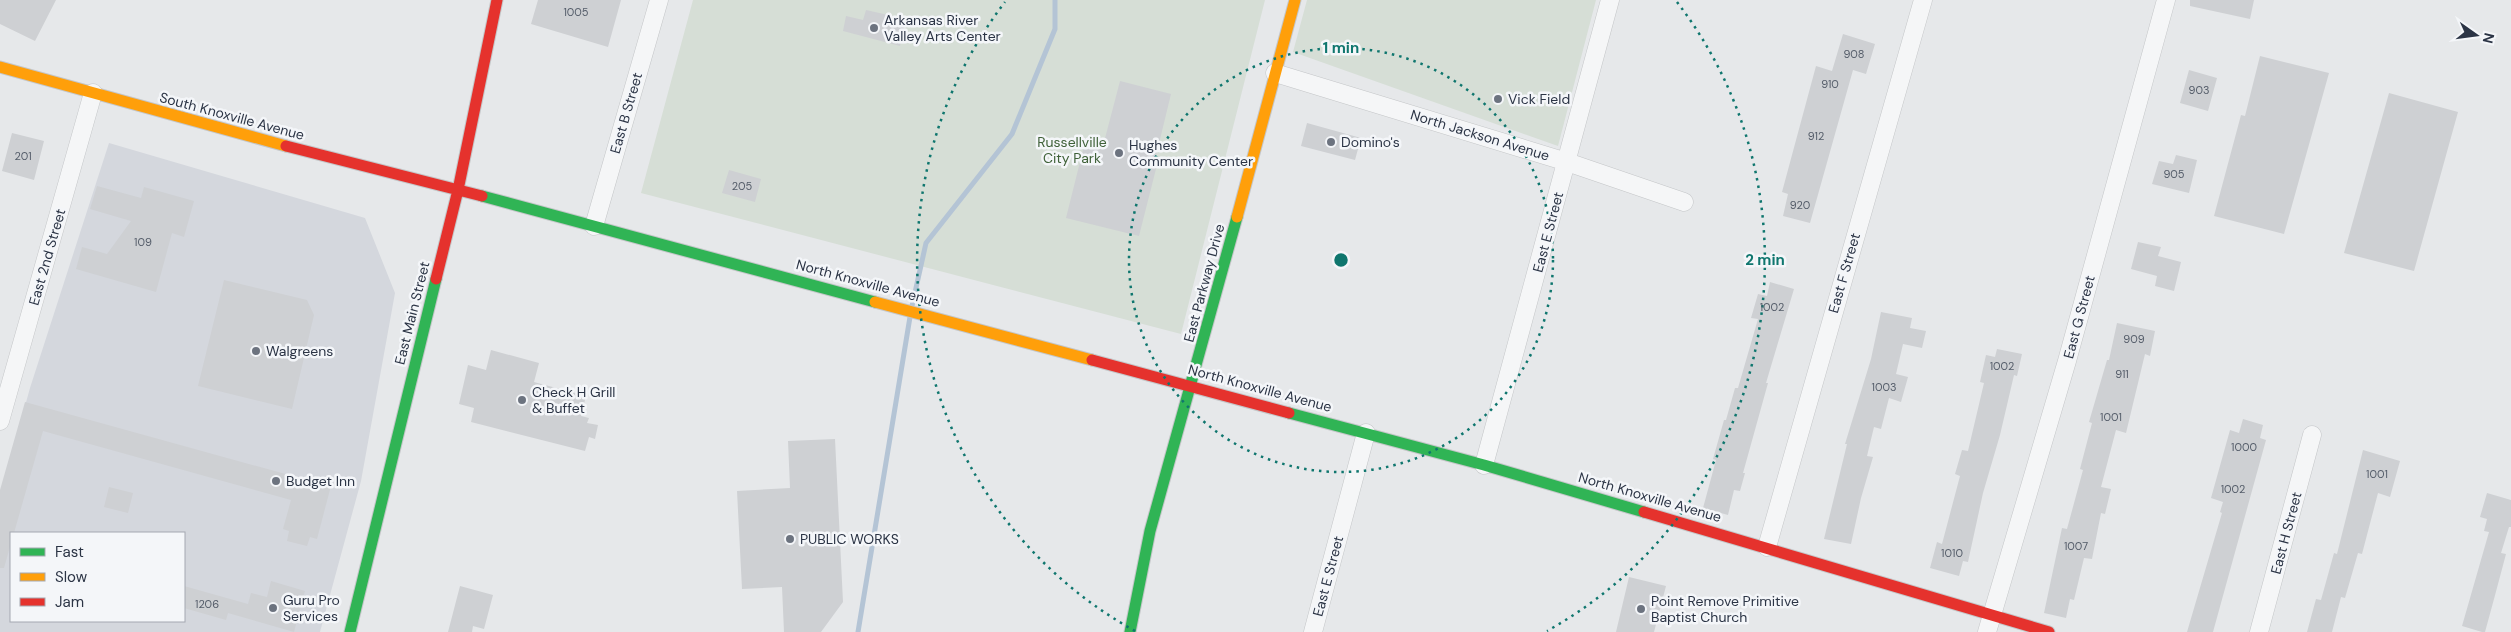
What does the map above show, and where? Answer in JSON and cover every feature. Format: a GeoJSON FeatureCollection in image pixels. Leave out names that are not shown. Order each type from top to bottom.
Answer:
{"type":"FeatureCollection","features":[{"type":"Feature","properties":{"kind":"main road","name":"East Main Street"},"geometry":{"type":"LineString","coordinates":[[350,632],[458,190],[497,0]]}},
{"type":"Feature","properties":{"kind":"main road","name":"East Parkway Drive"},"geometry":{"type":"LineString","coordinates":[[1130,632],[1150,531],[1192,385],[1295,0]]}},
{"type":"Feature","properties":{"kind":"main road","name":"South Knoxville Avenue"},"geometry":{"type":"LineString","coordinates":[[0,67],[245,136],[343,159],[458,190]]}},
{"type":"Feature","properties":{"kind":"main road","name":"North Knoxville Avenue"},"geometry":{"type":"LineString","coordinates":[[458,190],[1484,464],[1767,547],[1990,624],[2049,632]]}},
{"type":"Feature","properties":{"kind":"street","name":"East B Street"},"geometry":{"type":"LineString","coordinates":[[594,226],[659,0]]}},
{"type":"Feature","properties":{"kind":"street","name":"East E Street"},"geometry":{"type":"LineString","coordinates":[[1484,464],[1610,0]]}},
{"type":"Feature","properties":{"kind":"street","name":"East F Street"},"geometry":{"type":"LineString","coordinates":[[1767,547],[1923,0]]}},
{"type":"Feature","properties":{"kind":"street","name":"East G Street"},"geometry":{"type":"LineString","coordinates":[[1990,624],[2067,361],[2166,0]]}},
{"type":"Feature","properties":{"kind":"street","name":"North Jackson Avenue"},"geometry":{"type":"LineString","coordinates":[[1275,73],[1567,162],[1684,202]]}},
{"type":"Feature","properties":{"kind":"street","name":"East 2nd Street"},"geometry":{"type":"LineString","coordinates":[[0,421],[93,93]]}},
{"type":"Feature","properties":{"kind":"street","name":"East E Street"},"geometry":{"type":"LineString","coordinates":[[1313,632],[1366,433]]}},
{"type":"Feature","properties":{"kind":"street","name":"East H Street"},"geometry":{"type":"LineString","coordinates":[[2259,632],[2312,435]]}},
{"type":"Feature","properties":{"kind":"shaded area"},"geometry":{"type":"Polygon","coordinates":[[[109,143],[365,218],[395,293],[361,481],[320,632],[0,632],[0,496],[30,388],[109,143]]]}},
{"type":"Feature","properties":{"kind":"green space","name":"Russellville City Park"},"geometry":{"type":"Polygon","coordinates":[[[693,0],[1265,0],[1181,334],[641,193],[693,0]]]}},
{"type":"Feature","properties":{"kind":"green space","name":"Vick Field"},"geometry":{"type":"Polygon","coordinates":[[[1307,0],[1596,0],[1558,146],[1293,52],[1307,0]]]}},
{"type":"Feature","properties":{"kind":"building"},"geometry":{"type":"Polygon","coordinates":[[[0,0],[56,0],[35,41],[0,24],[0,0]]]}},
{"type":"Feature","properties":{"kind":"building"},"geometry":{"type":"Polygon","coordinates":[[[538,0],[621,0],[608,47],[531,24],[538,0]]]}},
{"type":"Feature","properties":{"kind":"building"},"geometry":{"type":"Polygon","coordinates":[[[2190,0],[2254,0],[2250,19],[2190,6],[2190,0]]]}},
{"type":"Feature","properties":{"kind":"building","name":"Arkansas River Valley Arts Center"},"geometry":{"type":"Polygon","coordinates":[[[866,10],[906,19],[900,46],[843,31],[846,16],[863,20],[866,10]]]}},
{"type":"Feature","properties":{"kind":"building"},"geometry":{"type":"Polygon","coordinates":[[[1843,34],[1875,44],[1866,74],[1853,70],[1810,223],[1783,216],[1788,194],[1782,192],[1816,66],[1832,71],[1843,34]]]}},
{"type":"Feature","properties":{"kind":"building"},"geometry":{"type":"Polygon","coordinates":[[[2260,56],[2329,73],[2284,234],[2214,216],[2241,115],[2245,116],[2260,56]]]}},
{"type":"Feature","properties":{"kind":"building"},"geometry":{"type":"Polygon","coordinates":[[[2189,70],[2217,78],[2208,111],[2180,103],[2189,70]]]}},
{"type":"Feature","properties":{"kind":"building","name":"Hughes Community Center"},"geometry":{"type":"Polygon","coordinates":[[[1120,81],[1171,94],[1155,160],[1158,161],[1139,236],[1066,218],[1085,142],[1103,146],[1120,81]]]}},
{"type":"Feature","properties":{"kind":"building"},"geometry":{"type":"Polygon","coordinates":[[[2389,93],[2458,112],[2414,271],[2344,253],[2389,93]]]}},
{"type":"Feature","properties":{"kind":"building","name":"Domino's"},"geometry":{"type":"Polygon","coordinates":[[[1307,123],[1361,138],[1355,160],[1301,146],[1307,123]]]}},
{"type":"Feature","properties":{"kind":"building"},"geometry":{"type":"Polygon","coordinates":[[[12,133],[44,141],[34,180],[2,171],[12,133]]]}},
{"type":"Feature","properties":{"kind":"building"},"geometry":{"type":"Polygon","coordinates":[[[2176,155],[2197,160],[2189,193],[2152,184],[2159,161],[2173,164],[2176,155]]]}},
{"type":"Feature","properties":{"kind":"building"},"geometry":{"type":"Polygon","coordinates":[[[729,170],[761,179],[755,202],[722,193],[729,170]]]}},
{"type":"Feature","properties":{"kind":"building"},"geometry":{"type":"Polygon","coordinates":[[[97,186],[141,198],[144,187],[194,201],[184,237],[172,233],[156,292],[76,269],[82,247],[107,254],[131,221],[90,209],[97,186]]]}},
{"type":"Feature","properties":{"kind":"building"},"geometry":{"type":"Polygon","coordinates":[[[2138,242],[2161,247],[2158,256],[2181,262],[2174,291],[2155,286],[2157,276],[2131,269],[2138,242]]]}},
{"type":"Feature","properties":{"kind":"building","name":"Walgreens"},"geometry":{"type":"Polygon","coordinates":[[[224,280],[307,300],[314,315],[292,409],[198,386],[224,280]]]}},
{"type":"Feature","properties":{"kind":"building"},"geometry":{"type":"Polygon","coordinates":[[[1770,282],[1794,289],[1766,383],[1768,383],[1743,473],[1745,473],[1740,491],[1734,490],[1728,515],[1703,508],[1716,460],[1713,459],[1724,420],[1726,420],[1735,388],[1738,388],[1758,319],[1751,318],[1758,294],[1767,296],[1770,282]]]}},
{"type":"Feature","properties":{"kind":"building"},"geometry":{"type":"Polygon","coordinates":[[[1881,312],[1912,318],[1910,328],[1926,331],[1922,348],[1903,344],[1896,374],[1908,377],[1901,402],[1889,398],[1881,429],[1874,427],[1867,456],[1873,457],[1861,498],[1851,544],[1824,539],[1847,444],[1845,444],[1871,359],[1881,312]]]}},
{"type":"Feature","properties":{"kind":"building"},"geometry":{"type":"Polygon","coordinates":[[[2117,323],[2155,331],[2150,356],[2145,354],[2126,433],[2116,430],[2101,487],[2111,489],[2105,514],[2101,513],[2092,559],[2084,558],[2074,600],[2070,599],[2066,618],[2044,613],[2062,528],[2067,529],[2083,470],[2080,469],[2092,423],[2089,422],[2107,360],[2109,360],[2117,323]]]}},
{"type":"Feature","properties":{"kind":"building"},"geometry":{"type":"Polygon","coordinates":[[[1997,349],[2022,354],[2017,376],[2014,375],[2000,435],[1983,493],[1968,562],[1963,561],[1959,576],[1930,568],[1937,542],[1942,544],[1960,476],[1955,474],[1962,450],[1968,451],[1984,383],[1980,382],[1986,355],[1995,357],[1997,349]]]}},
{"type":"Feature","properties":{"kind":"building","name":"Check H Grill & Buffet"},"geometry":{"type":"Polygon","coordinates":[[[491,350],[539,363],[534,382],[586,396],[581,416],[589,418],[587,423],[598,425],[595,439],[589,437],[585,451],[471,422],[474,408],[459,404],[468,365],[486,370],[491,350]]]}},
{"type":"Feature","properties":{"kind":"building","name":"Budget Inn"},"geometry":{"type":"Polygon","coordinates":[[[25,402],[307,480],[308,475],[332,482],[317,539],[310,537],[307,546],[287,541],[289,531],[283,529],[291,500],[43,431],[14,532],[10,532],[10,547],[4,568],[0,568],[0,490],[25,402]]]}},
{"type":"Feature","properties":{"kind":"building"},"geometry":{"type":"Polygon","coordinates":[[[2243,419],[2263,425],[2260,438],[2266,440],[2213,632],[2187,632],[2222,513],[2220,512],[2223,502],[2211,498],[2230,430],[2239,433],[2243,419]]]}},
{"type":"Feature","properties":{"kind":"building","name":"PUBLIC WORKS"},"geometry":{"type":"Polygon","coordinates":[[[835,439],[843,602],[821,632],[784,632],[782,587],[742,589],[737,491],[790,488],[788,441],[835,439]]]}},
{"type":"Feature","properties":{"kind":"building"},"geometry":{"type":"Polygon","coordinates":[[[2363,450],[2400,461],[2390,497],[2378,493],[2362,554],[2358,553],[2345,598],[2341,597],[2332,632],[2307,632],[2316,599],[2321,600],[2334,553],[2337,554],[2363,450]]]}},
{"type":"Feature","properties":{"kind":"building"},"geometry":{"type":"Polygon","coordinates":[[[109,487],[133,493],[128,513],[104,507],[109,487]]]}},
{"type":"Feature","properties":{"kind":"building"},"geometry":{"type":"Polygon","coordinates":[[[2487,493],[2511,500],[2511,527],[2509,527],[2501,553],[2506,554],[2485,632],[2482,632],[2462,626],[2489,532],[2484,531],[2487,519],[2480,517],[2487,493]]]}},
{"type":"Feature","properties":{"kind":"building","name":"Point Remove Primitive Baptist Church"},"geometry":{"type":"Polygon","coordinates":[[[1629,577],[1666,586],[1654,632],[1616,632],[1629,577]]]}},
{"type":"Feature","properties":{"kind":"building","name":"Guru Pro Services"},"geometry":{"type":"Polygon","coordinates":[[[271,581],[305,591],[294,632],[228,613],[226,620],[185,608],[185,586],[248,604],[251,593],[267,597],[271,581]]]}},
{"type":"Feature","properties":{"kind":"building"},"geometry":{"type":"Polygon","coordinates":[[[460,586],[493,595],[484,629],[473,626],[472,632],[448,632],[460,586]]]}},
{"type":"Feature","properties":{"kind":"waterway"},"geometry":{"type":"LineString","coordinates":[[912,306],[926,243],[1012,134],[1055,29],[1055,0]]}},
{"type":"Feature","properties":{"kind":"waterway"},"geometry":{"type":"LineString","coordinates":[[858,632],[910,317]]}},
{"type":"Feature","properties":{"kind":"traffic: fast"},"geometry":{"type":"LineString","coordinates":[[482,196],[875,302]]}},
{"type":"Feature","properties":{"kind":"traffic: fast"},"geometry":{"type":"LineString","coordinates":[[1130,632],[1150,531],[1237,217]]}},
{"type":"Feature","properties":{"kind":"traffic: fast"},"geometry":{"type":"LineString","coordinates":[[350,632],[436,279]]}},
{"type":"Feature","properties":{"kind":"traffic: fast"},"geometry":{"type":"LineString","coordinates":[[1289,413],[1484,465],[1644,512]]}},
{"type":"Feature","properties":{"kind":"traffic: slow"},"geometry":{"type":"LineString","coordinates":[[1237,217],[1295,0]]}},
{"type":"Feature","properties":{"kind":"traffic: slow"},"geometry":{"type":"LineString","coordinates":[[0,67],[286,146]]}},
{"type":"Feature","properties":{"kind":"traffic: slow"},"geometry":{"type":"LineString","coordinates":[[875,302],[1092,360]]}},
{"type":"Feature","properties":{"kind":"traffic: jam"},"geometry":{"type":"LineString","coordinates":[[436,279],[458,190],[497,0]]}},
{"type":"Feature","properties":{"kind":"traffic: jam"},"geometry":{"type":"LineString","coordinates":[[286,146],[482,196]]}},
{"type":"Feature","properties":{"kind":"traffic: jam"},"geometry":{"type":"LineString","coordinates":[[1092,360],[1289,413]]}},
{"type":"Feature","properties":{"kind":"traffic: jam"},"geometry":{"type":"LineString","coordinates":[[1644,512],[2049,632]]}},
{"type":"Feature","properties":{"kind":"place","name":"Arkansas River Valley Arts Center"},"geometry":{"type":"Point","coordinates":[874,28]}},
{"type":"Feature","properties":{"kind":"place","name":"Vick Field"},"geometry":{"type":"Point","coordinates":[1498,99]}},
{"type":"Feature","properties":{"kind":"place","name":"Domino's"},"geometry":{"type":"Point","coordinates":[1331,142]}},
{"type":"Feature","properties":{"kind":"place","name":"Hughes Community Center"},"geometry":{"type":"Point","coordinates":[1119,153]}},
{"type":"Feature","properties":{"kind":"place","name":"Walgreens"},"geometry":{"type":"Point","coordinates":[256,351]}},
{"type":"Feature","properties":{"kind":"place","name":"Check H Grill & Buffet"},"geometry":{"type":"Point","coordinates":[522,400]}},
{"type":"Feature","properties":{"kind":"place","name":"Budget Inn"},"geometry":{"type":"Point","coordinates":[276,481]}},
{"type":"Feature","properties":{"kind":"place","name":"PUBLIC WORKS"},"geometry":{"type":"Point","coordinates":[790,539]}},
{"type":"Feature","properties":{"kind":"place","name":"Guru Pro Services"},"geometry":{"type":"Point","coordinates":[273,608]}},
{"type":"Feature","properties":{"kind":"place","name":"Point Remove Primitive Baptist Church"},"geometry":{"type":"Point","coordinates":[1641,609]}}]}
